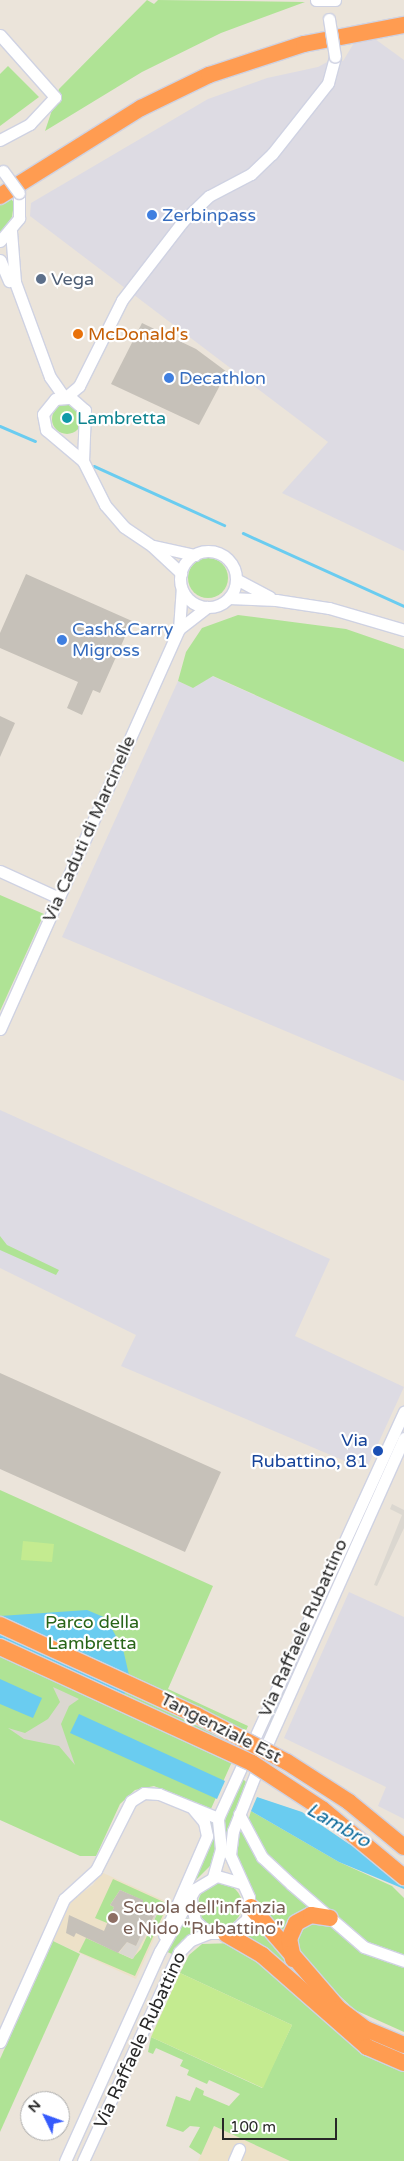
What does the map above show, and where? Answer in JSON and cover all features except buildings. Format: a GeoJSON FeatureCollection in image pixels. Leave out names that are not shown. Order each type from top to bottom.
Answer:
{"type":"FeatureCollection","features":[{"type":"Feature","properties":{"kind":"highway"},"geometry":{"type":"LineString","coordinates":[[1,174],[128,104],[207,64],[291,36],[404,15]]}},
{"type":"Feature","properties":{"kind":"highway"},"geometry":{"type":"LineString","coordinates":[[0,196],[141,108],[209,75],[304,44],[404,25]]}},
{"type":"Feature","properties":{"kind":"highway","name":"Tangenziale Est"},"geometry":{"type":"LineString","coordinates":[[0,1625],[196,1715],[287,1762],[348,1802],[404,1847]]}},
{"type":"Feature","properties":{"kind":"highway","name":"Tangenziale Est"},"geometry":{"type":"LineString","coordinates":[[0,1647],[252,1763],[322,1808],[404,1877]]}},
{"type":"Feature","properties":{"kind":"highway"},"geometry":{"type":"LineString","coordinates":[[251,1908],[293,1959],[353,2021],[404,2045]]}},
{"type":"Feature","properties":{"kind":"highway"},"geometry":{"type":"LineString","coordinates":[[293,1959],[289,1939],[296,1923],[311,1915],[330,1918]]}},
{"type":"Feature","properties":{"kind":"highway"},"geometry":{"type":"LineString","coordinates":[[226,1934],[249,1945],[373,2051],[404,2063]]}},
{"type":"Feature","properties":{"kind":"highway"},"geometry":{"type":"LineString","coordinates":[[328,1996],[370,2024],[404,2036]]}},
{"type":"Feature","properties":{"kind":"highway"},"geometry":{"type":"LineString","coordinates":[[340,2024],[371,2041],[404,2052]]}},
{"type":"Feature","properties":{"kind":"street"},"geometry":{"type":"LineString","coordinates":[[48,405],[65,397],[79,386],[120,304],[197,206],[251,174],[272,154],[326,86],[335,57],[329,19],[318,1],[335,0],[329,19]]}},
{"type":"Feature","properties":{"kind":"street"},"geometry":{"type":"LineString","coordinates":[[0,36],[53,90],[55,99],[46,111],[22,131],[0,140]]}},
{"type":"Feature","properties":{"kind":"street"},"geometry":{"type":"LineString","coordinates":[[0,241],[11,231],[20,212],[19,193],[1,174]]}},
{"type":"Feature","properties":{"kind":"street"},"geometry":{"type":"LineString","coordinates":[[11,231],[15,282],[50,377],[65,397],[82,406]]}},
{"type":"Feature","properties":{"kind":"street"},"geometry":{"type":"LineString","coordinates":[[0,260],[48,388],[48,405],[44,425],[49,434],[62,441],[82,460],[113,516],[152,546],[181,573]]}},
{"type":"Feature","properties":{"kind":"street"},"geometry":{"type":"LineString","coordinates":[[82,460],[82,433],[87,420],[82,406],[84,388],[131,291]]}},
{"type":"Feature","properties":{"kind":"street"},"geometry":{"type":"LineString","coordinates":[[62,441],[82,433]]}},
{"type":"Feature","properties":{"kind":"street"},"geometry":{"type":"LineString","coordinates":[[152,546],[195,555],[208,552],[222,556],[233,566],[236,579],[229,598]]}},
{"type":"Feature","properties":{"kind":"street"},"geometry":{"type":"LineString","coordinates":[[195,555],[181,573],[182,590],[191,601],[207,607],[229,598],[276,600],[352,612],[404,630]]}},
{"type":"Feature","properties":{"kind":"street"},"geometry":{"type":"LineString","coordinates":[[236,579],[276,600]]}},
{"type":"Feature","properties":{"kind":"street","name":"Via Caduti di Marcinelle"},"geometry":{"type":"LineString","coordinates":[[0,1029],[179,629],[182,590]]}},
{"type":"Feature","properties":{"kind":"street","name":"Via Caduti di Marcinelle"},"geometry":{"type":"LineString","coordinates":[[179,629],[207,607]]}},
{"type":"Feature","properties":{"kind":"street"},"geometry":{"type":"LineString","coordinates":[[0,871],[59,898]]}},
{"type":"Feature","properties":{"kind":"street","name":"Via Raffaele Rubattino"},"geometry":{"type":"LineString","coordinates":[[218,1818],[404,1412]]}},
{"type":"Feature","properties":{"kind":"street","name":"Via Raffaele Rubattino"},"geometry":{"type":"LineString","coordinates":[[251,1908],[240,1883],[230,1847],[239,1814],[404,1438]]}},
{"type":"Feature","properties":{"kind":"street"},"geometry":{"type":"LineString","coordinates":[[0,2042],[64,1899],[96,1870],[131,1801],[151,1792],[218,1818],[221,1849],[213,1877],[228,1876],[240,1883]]}},
{"type":"Feature","properties":{"kind":"street","name":"Via Raffaele Rubattino"},"geometry":{"type":"LineString","coordinates":[[65,2161],[160,1951],[207,1836],[204,1822],[192,1808]]}},
{"type":"Feature","properties":{"kind":"street"},"geometry":{"type":"LineString","coordinates":[[239,1814],[262,1857],[330,1918],[370,1950],[404,1961]]}},
{"type":"Feature","properties":{"kind":"street","name":"Via Raffaele Rubattino"},"geometry":{"type":"LineString","coordinates":[[160,1951],[200,1884],[213,1877]]}},
{"type":"Feature","properties":{"kind":"street"},"geometry":{"type":"LineString","coordinates":[[191,1900],[195,1921],[209,1933],[226,1934],[243,1925],[251,1908]]}},
{"type":"Feature","properties":{"kind":"street","name":"Via Raffaele Rubattino"},"geometry":{"type":"LineString","coordinates":[[83,2161],[175,1958],[191,1940],[209,1933]]}},
{"type":"Feature","properties":{"kind":"street"},"geometry":{"type":"LineString","coordinates":[[234,2161],[239,2149]]}},
{"type":"Feature","properties":{"kind":"shaded area"},"geometry":{"type":"Polygon","coordinates":[[[375,39],[404,60],[404,551],[282,493],[328,442],[30,216],[31,203],[208,99],[267,78],[318,67],[329,61],[343,61],[354,43],[375,39]]]}},
{"type":"Feature","properties":{"kind":"shaded area"},"geometry":{"type":"Polygon","coordinates":[[[212,676],[404,762],[404,1081],[62,937],[178,681],[193,688],[212,676]]]}},
{"type":"Feature","properties":{"kind":"shaded area"},"geometry":{"type":"Polygon","coordinates":[[[0,1110],[330,1259],[295,1336],[404,1387],[366,1470],[121,1366],[136,1335],[0,1268],[0,1110]]]}},
{"type":"Feature","properties":{"kind":"shaded area"},"geometry":{"type":"Polygon","coordinates":[[[392,1504],[404,1510],[404,1528],[377,1586],[374,1585],[402,1515],[390,1509],[392,1504]]]}},
{"type":"Feature","properties":{"kind":"shaded area"},"geometry":{"type":"Polygon","coordinates":[[[349,1592],[404,1617],[404,1819],[378,1806],[386,1787],[284,1738],[349,1592]]]}},
{"type":"Feature","properties":{"kind":"shaded area"},"geometry":{"type":"Polygon","coordinates":[[[53,1687],[79,1699],[69,1706],[61,1724],[75,1765],[59,1746],[24,1739],[8,1728],[25,1733],[48,1719],[60,1702],[53,1687]]]}},
{"type":"Feature","properties":{"kind":"shaded area","name":"Scuola dell'infanzia e Nido \"Rubattino\""},"geometry":{"type":"Polygon","coordinates":[[[101,1872],[170,1903],[136,1979],[53,1941],[72,1900],[93,1885],[101,1872]]]}},
{"type":"Feature","properties":{"kind":"shaded area"},"geometry":{"type":"Polygon","coordinates":[[[145,1908],[157,1914],[133,1959],[119,1953],[127,1942],[136,1946],[148,1920],[152,1922],[154,1916],[145,1908]]]}},
{"type":"Feature","properties":{"kind":"shaded area"},"geometry":{"type":"Polygon","coordinates":[[[214,2126],[290,2161],[198,2161],[214,2126]]]}},
{"type":"Feature","properties":{"kind":"green space"},"geometry":{"type":"Polygon","coordinates":[[[147,0],[154,4],[158,0],[305,2],[221,33],[142,72],[45,131],[59,89],[147,0]]]}},
{"type":"Feature","properties":{"kind":"green space"},"geometry":{"type":"Polygon","coordinates":[[[8,66],[39,97],[0,126],[0,74],[8,66]]]}},
{"type":"Feature","properties":{"kind":"green space"},"geometry":{"type":"Polygon","coordinates":[[[10,197],[14,203],[12,217],[0,233],[0,204],[10,197]]]}},
{"type":"Feature","properties":{"kind":"green space"},"geometry":{"type":"Polygon","coordinates":[[[67,404],[73,405],[81,413],[81,425],[73,433],[67,434],[61,433],[53,425],[52,419],[53,413],[61,405],[67,404]]]}},
{"type":"Feature","properties":{"kind":"green space"},"geometry":{"type":"Polygon","coordinates":[[[212,558],[219,561],[225,567],[228,578],[227,586],[219,595],[212,598],[204,598],[197,595],[189,586],[188,574],[191,567],[200,559],[212,558]]]}},
{"type":"Feature","properties":{"kind":"green space"},"geometry":{"type":"Polygon","coordinates":[[[238,615],[346,629],[404,649],[404,762],[213,676],[193,688],[178,681],[186,652],[202,628],[238,615]]]}},
{"type":"Feature","properties":{"kind":"green space"},"geometry":{"type":"Polygon","coordinates":[[[0,895],[44,914],[0,1011],[0,895]]]}},
{"type":"Feature","properties":{"kind":"green space"},"geometry":{"type":"Polygon","coordinates":[[[0,1236],[7,1245],[59,1270],[56,1275],[0,1250],[0,1236]]]}},
{"type":"Feature","properties":{"kind":"green space"},"geometry":{"type":"Polygon","coordinates":[[[404,1417],[404,1427],[271,1722],[268,1720],[404,1417]]]}},
{"type":"Feature","properties":{"kind":"green space","name":"Parco della Lambretta"},"geometry":{"type":"Polygon","coordinates":[[[0,1490],[213,1586],[168,1689],[248,1726],[210,1811],[154,1786],[135,1790],[120,1804],[96,1856],[80,1856],[0,1820],[0,1490]]]}},
{"type":"Feature","properties":{"kind":"green space"},"geometry":{"type":"Polygon","coordinates":[[[23,1541],[54,1544],[52,1562],[21,1560],[23,1541]]]}},
{"type":"Feature","properties":{"kind":"green space"},"geometry":{"type":"Polygon","coordinates":[[[242,1778],[246,1782],[224,1840],[223,1818],[242,1778]]]}},
{"type":"Feature","properties":{"kind":"green space"},"geometry":{"type":"Polygon","coordinates":[[[251,1811],[339,1862],[392,1886],[404,1898],[404,1955],[365,1941],[268,1856],[248,1821],[251,1811]]]}},
{"type":"Feature","properties":{"kind":"green space"},"geometry":{"type":"Polygon","coordinates":[[[213,1820],[215,1849],[211,1865],[192,1884],[208,1822],[213,1820]]]}},
{"type":"Feature","properties":{"kind":"green space"},"geometry":{"type":"Polygon","coordinates":[[[238,1831],[246,1831],[319,1911],[287,1940],[258,1909],[235,1853],[238,1831]]]}},
{"type":"Feature","properties":{"kind":"green space"},"geometry":{"type":"Polygon","coordinates":[[[113,1879],[168,1904],[135,1976],[79,1952],[86,1938],[132,1959],[141,1949],[157,1914],[145,1908],[142,1900],[120,1890],[110,1905],[114,1907],[107,1923],[95,1918],[113,1879]]]}},
{"type":"Feature","properties":{"kind":"green space"},"geometry":{"type":"Polygon","coordinates":[[[224,1883],[236,1889],[241,1896],[241,1914],[236,1921],[229,1926],[216,1927],[208,1924],[201,1917],[198,1901],[201,1893],[208,1886],[224,1883]]]}},
{"type":"Feature","properties":{"kind":"green space"},"geometry":{"type":"Polygon","coordinates":[[[187,1918],[197,1931],[182,1940],[172,1954],[165,1951],[187,1918]]]}},
{"type":"Feature","properties":{"kind":"green space"},"geometry":{"type":"Polygon","coordinates":[[[251,1921],[292,1968],[327,2002],[240,1934],[251,1921]]]}},
{"type":"Feature","properties":{"kind":"green space"},"geometry":{"type":"Polygon","coordinates":[[[304,1923],[329,1924],[367,1953],[404,1965],[404,2032],[355,2010],[300,1959],[296,1933],[304,1923]]]}},
{"type":"Feature","properties":{"kind":"green space"},"geometry":{"type":"Polygon","coordinates":[[[53,1941],[80,1954],[0,2132],[0,2059],[53,1941]]]}},
{"type":"Feature","properties":{"kind":"green space"},"geometry":{"type":"Polygon","coordinates":[[[235,1943],[334,2028],[404,2069],[404,2161],[290,2161],[214,2126],[201,2155],[189,2147],[200,2127],[190,2126],[183,2132],[166,2126],[176,2096],[190,2101],[196,2087],[204,2091],[203,2095],[229,2106],[240,2094],[209,2080],[207,2084],[187,2075],[189,2070],[180,2066],[183,2060],[156,2048],[153,2054],[148,2052],[151,2037],[262,2088],[292,2025],[180,1973],[189,1955],[202,1944],[235,1943]]]}},
{"type":"Feature","properties":{"kind":"green space"},"geometry":{"type":"Polygon","coordinates":[[[180,1973],[292,2025],[263,2088],[151,2037],[180,1973]]]}},
{"type":"Feature","properties":{"kind":"water"},"geometry":{"type":"Polygon","coordinates":[[[87,1610],[106,1618],[123,1649],[129,1675],[121,1708],[0,1654],[0,1616],[87,1610]]]}},
{"type":"Feature","properties":{"kind":"water"},"geometry":{"type":"Polygon","coordinates":[[[0,1679],[42,1698],[33,1718],[0,1704],[0,1679]]]}},
{"type":"Feature","properties":{"kind":"water"},"geometry":{"type":"Polygon","coordinates":[[[79,1714],[225,1781],[217,1799],[70,1733],[79,1714]]]}},
{"type":"Feature","properties":{"kind":"water"},"geometry":{"type":"Polygon","coordinates":[[[257,1797],[302,1812],[349,1844],[404,1867],[404,1889],[339,1862],[251,1811],[257,1797]]]}},
{"type":"Feature","properties":{"kind":"waterway"},"geometry":{"type":"LineString","coordinates":[[0,426],[35,441]]}},
{"type":"Feature","properties":{"kind":"waterway"},"geometry":{"type":"LineString","coordinates":[[94,466],[224,525]]}},
{"type":"Feature","properties":{"kind":"waterway"},"geometry":{"type":"LineString","coordinates":[[243,533],[404,606]]}},
{"type":"Feature","properties":{"kind":"place","name":"Zerbinpass"},"geometry":{"type":"Point","coordinates":[152,215]}},
{"type":"Feature","properties":{"kind":"place","name":"Vega"},"geometry":{"type":"Point","coordinates":[41,279]}},
{"type":"Feature","properties":{"kind":"place","name":"McDonald's"},"geometry":{"type":"Point","coordinates":[78,334]}},
{"type":"Feature","properties":{"kind":"place","name":"Decathlon"},"geometry":{"type":"Point","coordinates":[169,378]}},
{"type":"Feature","properties":{"kind":"place","name":"Lambretta"},"geometry":{"type":"Point","coordinates":[67,418]}},
{"type":"Feature","properties":{"kind":"place","name":"Cash&Carry Migross"},"geometry":{"type":"Point","coordinates":[62,640]}},
{"type":"Feature","properties":{"kind":"place","name":"Via Rubattino, 81"},"geometry":{"type":"Point","coordinates":[378,1451]}},
{"type":"Feature","properties":{"kind":"place","name":"Scuola dell'infanzia e Nido \"Rubattino\""},"geometry":{"type":"Point","coordinates":[113,1918]}},
{"type":"Feature","properties":{"kind":"water label","name":"Lambro"},"geometry":{"type":"Point","coordinates":[338,1826]}}]}
